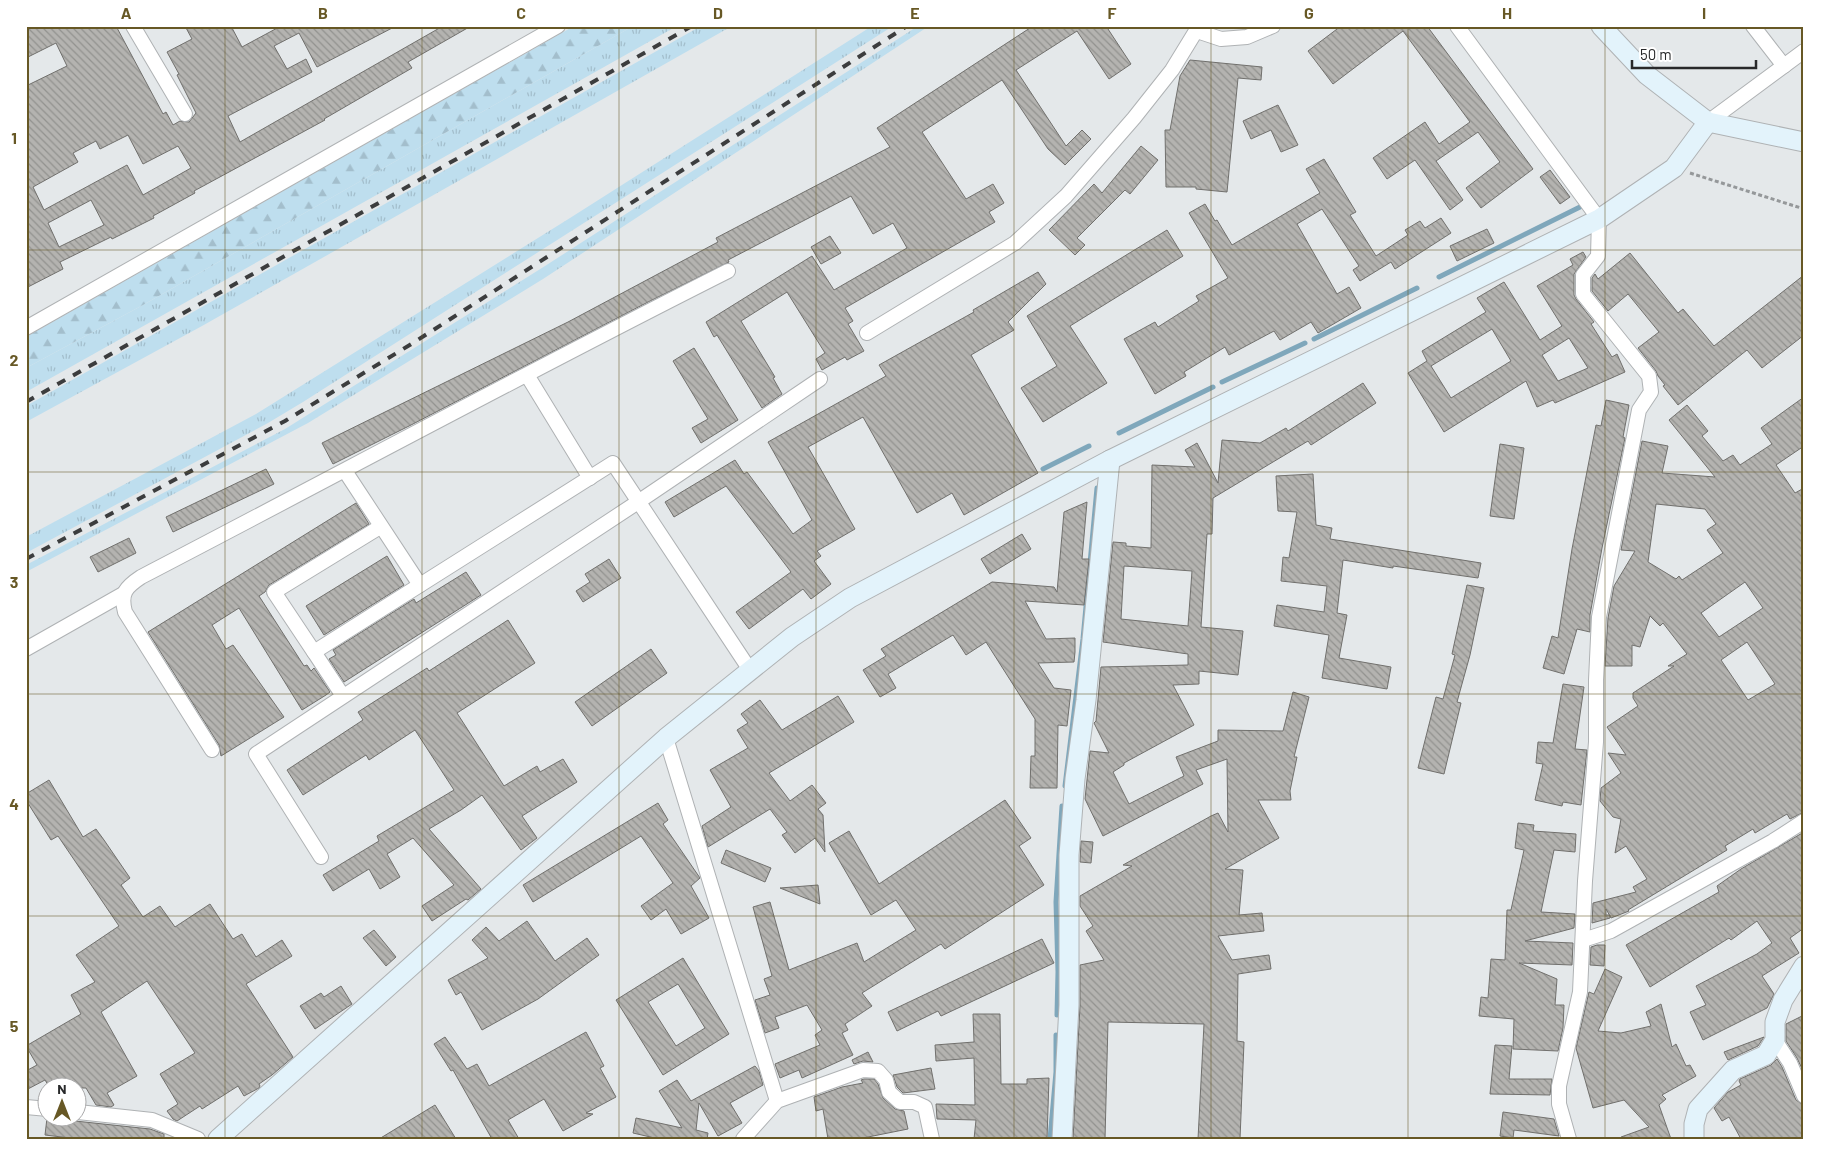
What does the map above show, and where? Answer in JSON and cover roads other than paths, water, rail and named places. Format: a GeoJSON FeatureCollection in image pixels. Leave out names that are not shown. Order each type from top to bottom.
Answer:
{"type":"FeatureCollection","features":[{"type":"Feature","properties":{"kind":"main road"},"geometry":{"type":"LineString","coordinates":[[1601,26],[1647,75],[1708,122],[1804,142]]}},
{"type":"Feature","properties":{"kind":"main road"},"geometry":{"type":"LineString","coordinates":[[218,1139],[666,738],[792,637],[850,598],[1110,460],[1599,219],[1674,168],[1708,122]]}},
{"type":"Feature","properties":{"kind":"main road"},"geometry":{"type":"LineString","coordinates":[[1062,1139],[1068,1005],[1069,855],[1075,779],[1086,700],[1110,460]]}},
{"type":"Feature","properties":{"kind":"main road"},"geometry":{"type":"LineString","coordinates":[[1694,1139],[1694,1124],[1698,1109],[1733,1070],[1766,1055],[1775,1040],[1775,1022],[1783,1000],[1804,966]]}},
{"type":"Feature","properties":{"kind":"street"},"geometry":{"type":"LineString","coordinates":[[133,26],[184,114]]}},
{"type":"Feature","properties":{"kind":"street"},"geometry":{"type":"LineString","coordinates":[[26,328],[558,26]]}},
{"type":"Feature","properties":{"kind":"street"},"geometry":{"type":"LineString","coordinates":[[867,333],[1015,244],[1066,196],[1134,118],[1172,70],[1198,29],[1221,39],[1247,37],[1273,26]]}},
{"type":"Feature","properties":{"kind":"street"},"geometry":{"type":"LineString","coordinates":[[1456,26],[1599,219],[1598,256],[1584,275],[1584,294],[1649,376],[1651,392],[1639,410],[1599,617],[1596,742],[1585,881],[1580,992],[1559,1086],[1559,1104],[1569,1139]]}},
{"type":"Feature","properties":{"kind":"street"},"geometry":{"type":"LineString","coordinates":[[1753,26],[1784,66]]}},
{"type":"Feature","properties":{"kind":"street"},"geometry":{"type":"LineString","coordinates":[[1708,122],[1804,52]]}},
{"type":"Feature","properties":{"kind":"street"},"geometry":{"type":"LineString","coordinates":[[26,649],[123,594],[130,584],[141,577],[572,350],[728,271]]}},
{"type":"Feature","properties":{"kind":"street"},"geometry":{"type":"LineString","coordinates":[[527,375],[590,478]]}},
{"type":"Feature","properties":{"kind":"street"},"geometry":{"type":"LineString","coordinates":[[321,857],[256,754],[638,502],[820,378]]}},
{"type":"Feature","properties":{"kind":"street"},"geometry":{"type":"LineString","coordinates":[[314,652],[613,464],[750,670]]}},
{"type":"Feature","properties":{"kind":"street"},"geometry":{"type":"LineString","coordinates":[[345,471],[380,527],[420,585]]}},
{"type":"Feature","properties":{"kind":"street"},"geometry":{"type":"LineString","coordinates":[[343,696],[274,592],[380,527]]}},
{"type":"Feature","properties":{"kind":"street"},"geometry":{"type":"LineString","coordinates":[[123,594],[125,612],[212,750]]}},
{"type":"Feature","properties":{"kind":"street"},"geometry":{"type":"LineString","coordinates":[[666,738],[777,1101]]}},
{"type":"Feature","properties":{"kind":"street"},"geometry":{"type":"LineString","coordinates":[[1583,940],[1611,931],[1773,841],[1804,820]]}},
{"type":"Feature","properties":{"kind":"street"},"geometry":{"type":"LineString","coordinates":[[1775,1040],[1790,1063],[1804,1096]]}},
{"type":"Feature","properties":{"kind":"street"},"geometry":{"type":"LineString","coordinates":[[743,1139],[777,1101],[863,1070],[878,1071],[886,1080],[889,1092],[900,1102],[914,1102],[925,1107],[932,1139]]}},
{"type":"Feature","properties":{"kind":"street"},"geometry":{"type":"LineString","coordinates":[[88,1113],[152,1120],[198,1139]]}},
{"type":"Feature","properties":{"kind":"waterway"},"geometry":{"type":"LineString","coordinates":[[1439,277],[1580,207]]}},
{"type":"Feature","properties":{"kind":"waterway"},"geometry":{"type":"LineString","coordinates":[[1314,339],[1417,288]]}},
{"type":"Feature","properties":{"kind":"waterway"},"geometry":{"type":"LineString","coordinates":[[1222,382],[1305,343]]}},
{"type":"Feature","properties":{"kind":"waterway"},"geometry":{"type":"LineString","coordinates":[[1119,433],[1213,387]]}},
{"type":"Feature","properties":{"kind":"waterway"},"geometry":{"type":"LineString","coordinates":[[1043,469],[1089,446]]}},
{"type":"Feature","properties":{"kind":"waterway"},"geometry":{"type":"LineString","coordinates":[[1065,786],[1083,639],[1097,488]]}},
{"type":"Feature","properties":{"kind":"waterway"},"geometry":{"type":"LineString","coordinates":[[1057,1015],[1056,902],[1062,806]]}},
{"type":"Feature","properties":{"kind":"waterway"},"geometry":{"type":"LineString","coordinates":[[1050,1139],[1056,1072],[1056,1035]]}},
{"type":"Feature","properties":{"kind":"railway"},"geometry":{"type":"LineString","coordinates":[[26,402],[692,26]]}},
{"type":"Feature","properties":{"kind":"railway"},"geometry":{"type":"LineString","coordinates":[[26,559],[285,421],[413,343],[907,26]]}}]}
